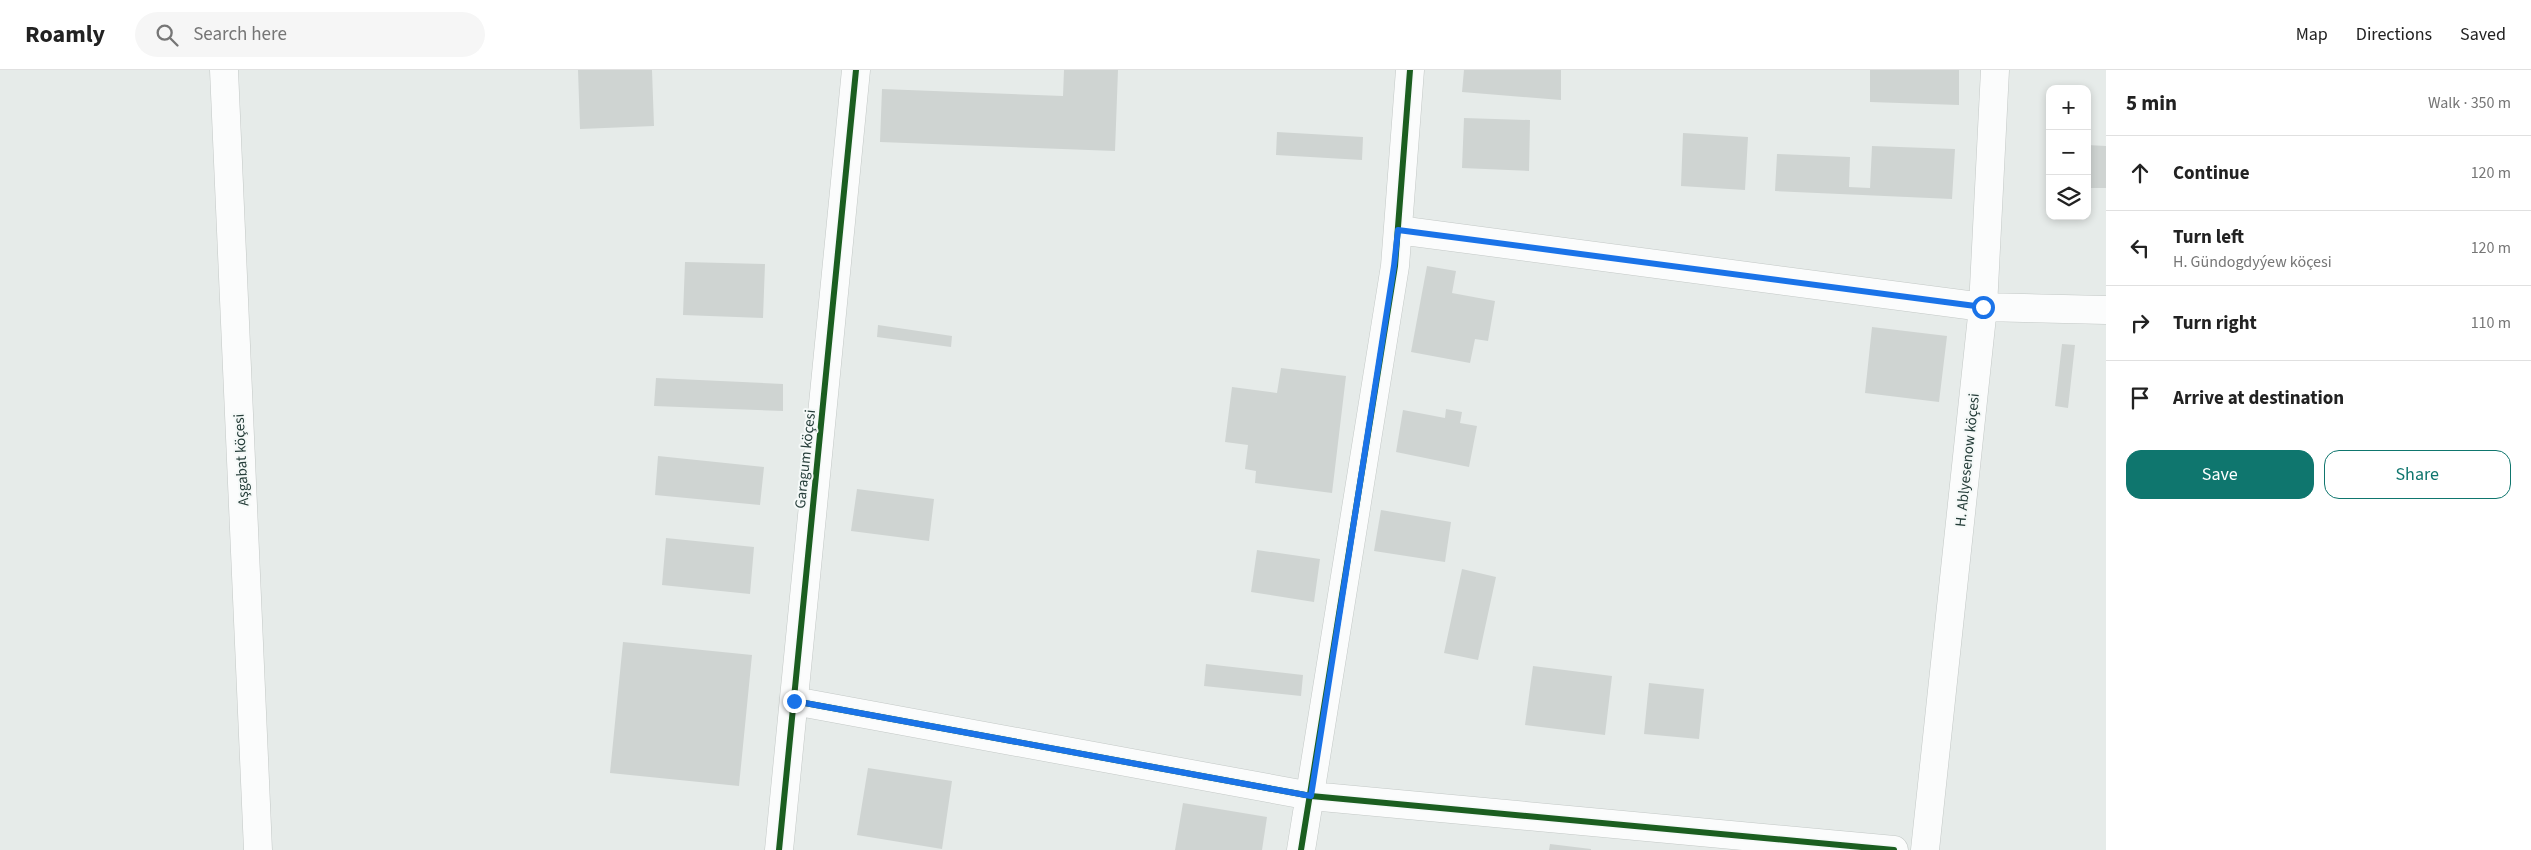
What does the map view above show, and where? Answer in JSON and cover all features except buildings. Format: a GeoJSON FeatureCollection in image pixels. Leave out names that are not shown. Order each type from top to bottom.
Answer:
{"type":"FeatureCollection","features":[{"type":"Feature","properties":{"kind":"street","name":"Aşgabat köçesi"},"geometry":{"type":"LineString","coordinates":[[224,70],[258,850]]}},
{"type":"Feature","properties":{"kind":"street","name":"Garagum köçesi"},"geometry":{"type":"LineString","coordinates":[[779,850],[856,70]]}},
{"type":"Feature","properties":{"kind":"street"},"geometry":{"type":"LineString","coordinates":[[1301,850],[1393,276],[1410,70]]}},
{"type":"Feature","properties":{"kind":"street","name":"H. Ablyesenow köçesi"},"geometry":{"type":"LineString","coordinates":[[1925,850],[1983,307],[1996,70]]}},
{"type":"Feature","properties":{"kind":"street"},"geometry":{"type":"LineString","coordinates":[[1398,230],[1983,307],[2106,310]]}},
{"type":"Feature","properties":{"kind":"street"},"geometry":{"type":"LineString","coordinates":[[794,701],[1311,796],[1894,850]]}},
{"type":"Feature","properties":{"kind":"cycle path"},"geometry":{"type":"LineString","coordinates":[[779,850],[856,70]]}},
{"type":"Feature","properties":{"kind":"cycle path"},"geometry":{"type":"LineString","coordinates":[[1301,850],[1395,266],[1410,70]]}},
{"type":"Feature","properties":{"kind":"cycle path"},"geometry":{"type":"LineString","coordinates":[[794,701],[1311,796],[1894,850]]}},
{"type":"Feature","properties":{"kind":"route"},"geometry":{"type":"LineString","coordinates":[[794,701],[1311,796],[1394,266],[1398,230],[1983,307]]}}]}
